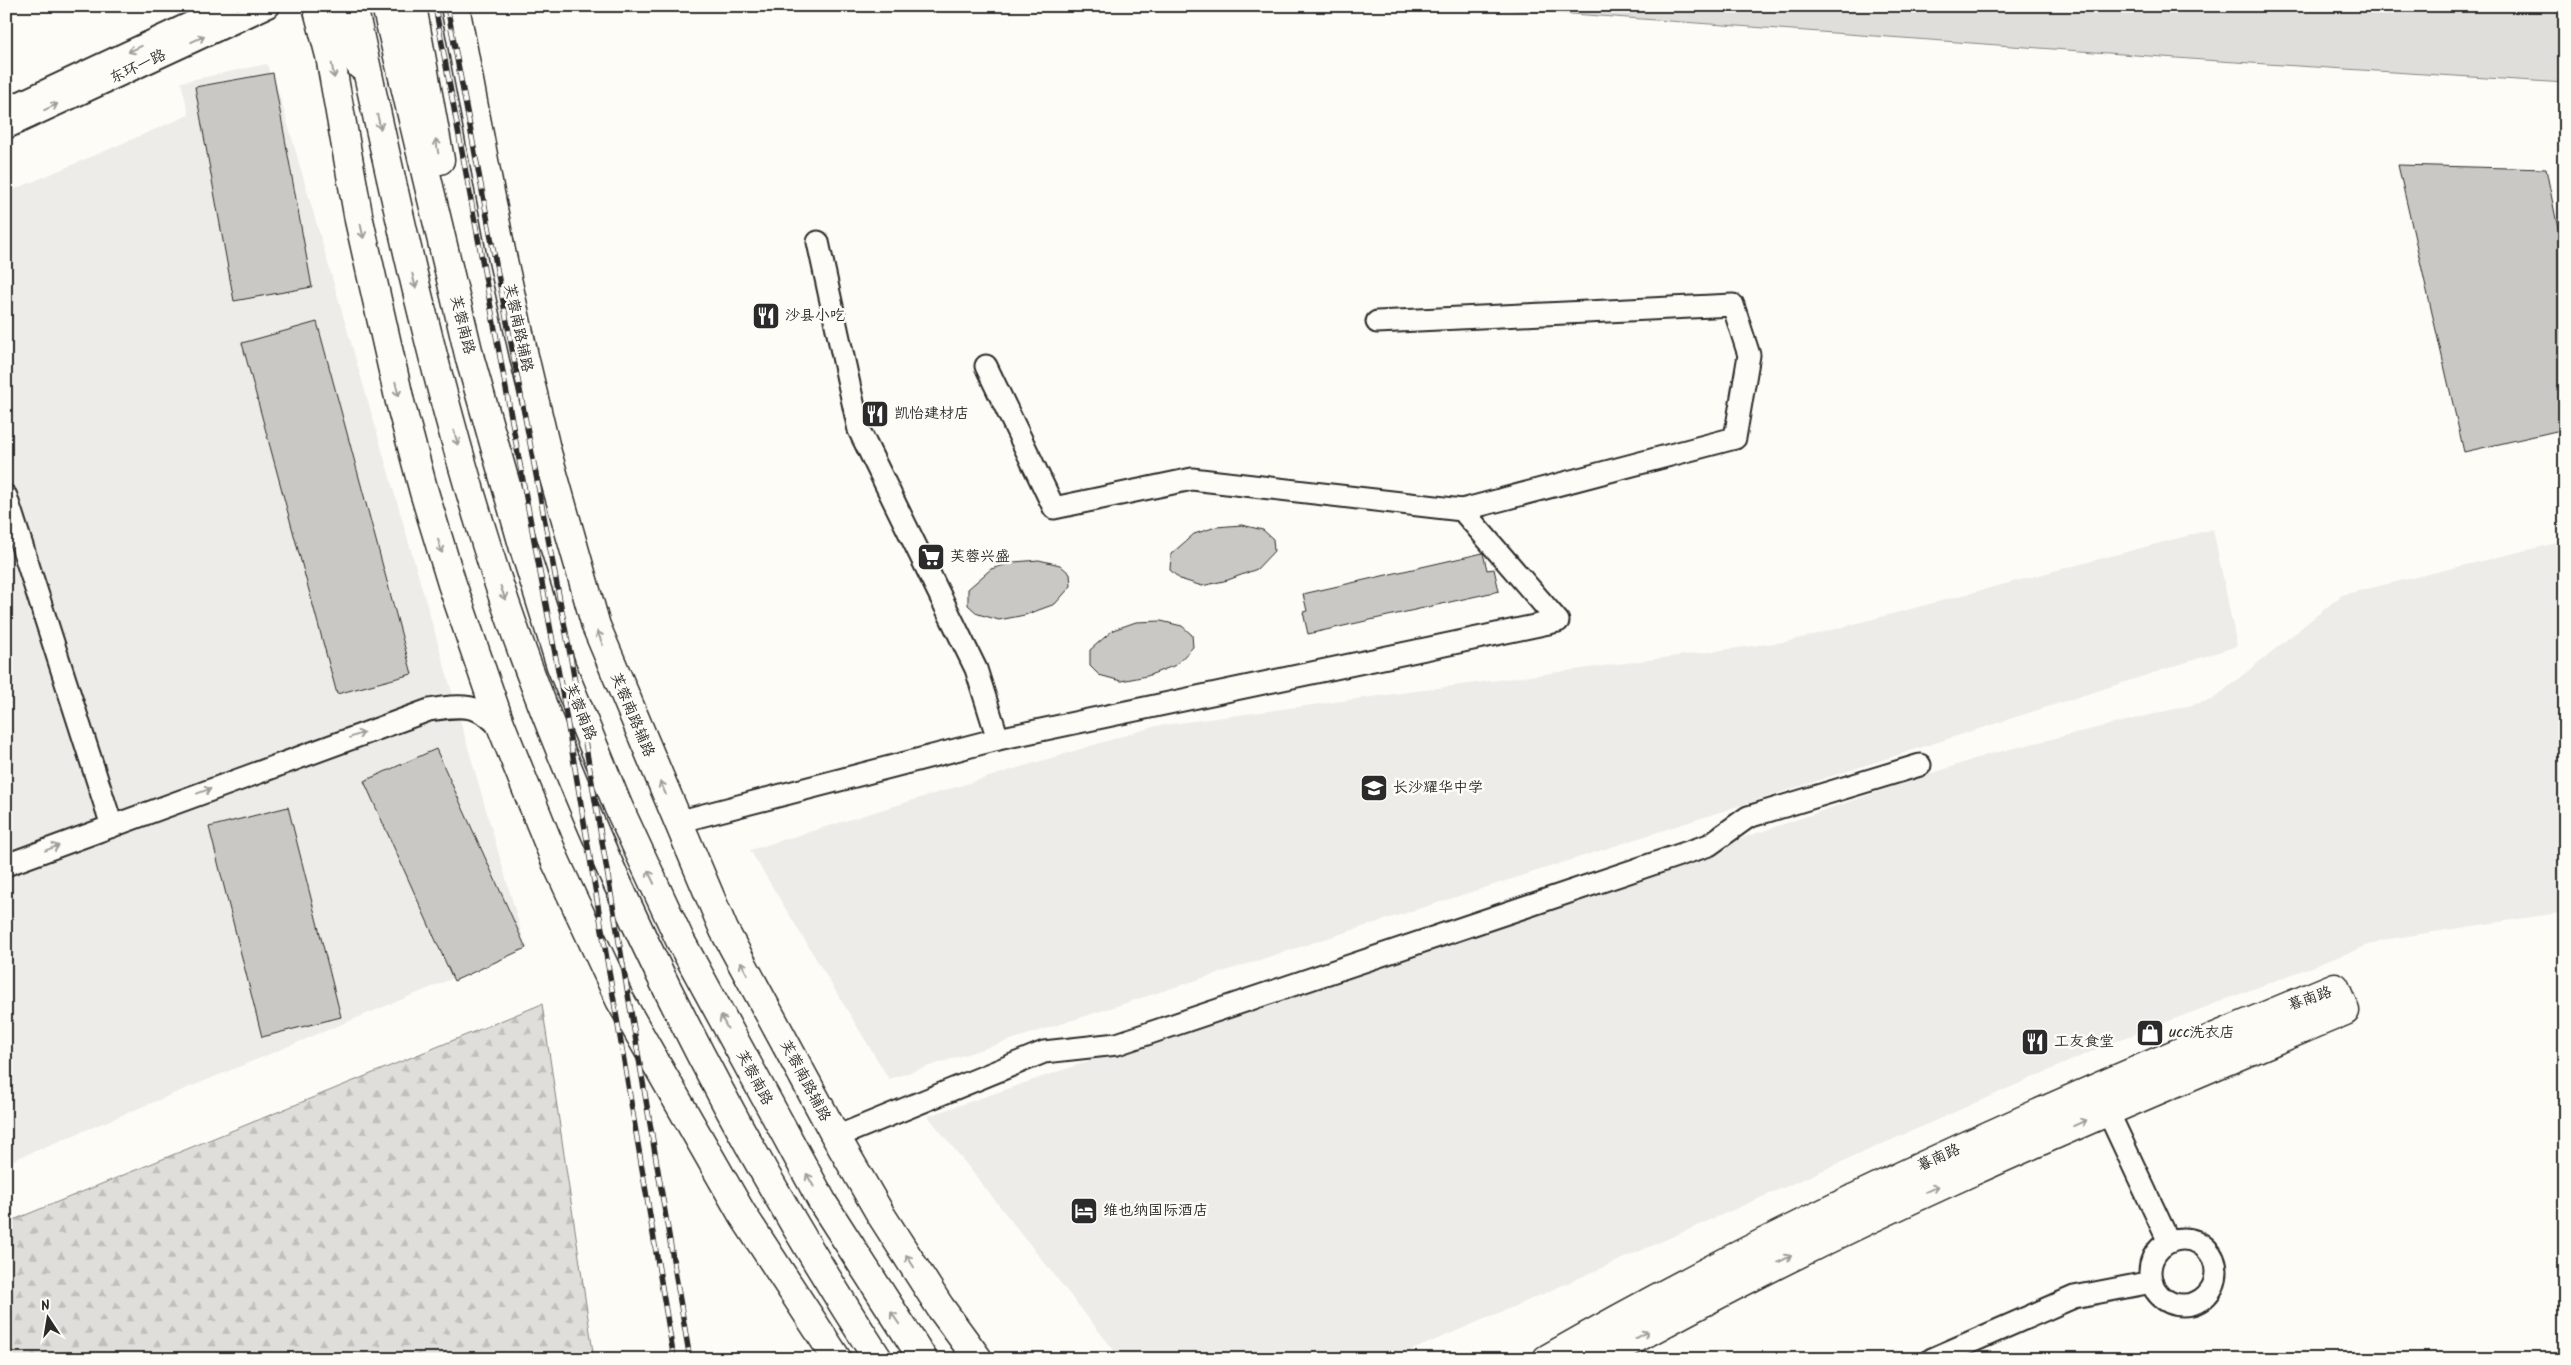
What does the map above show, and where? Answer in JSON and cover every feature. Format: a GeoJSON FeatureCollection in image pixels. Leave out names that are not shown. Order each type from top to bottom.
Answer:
{"type":"FeatureCollection","features":[{"type":"Feature","properties":{"kind":"main road"},"geometry":{"type":"LineString","coordinates":[[318,6],[369,78]]}},
{"type":"Feature","properties":{"kind":"main road"},"geometry":{"type":"LineString","coordinates":[[318,6],[330,56],[359,220],[400,402],[424,492],[452,584],[505,734],[556,862],[620,1000],[741,1212],[837,1359]]}},
{"type":"Feature","properties":{"kind":"main road"},"geometry":{"type":"LineString","coordinates":[[353,6],[415,285],[482,534],[518,641],[564,763],[631,914],[692,1041],[750,1150],[803,1243],[878,1359]]}},
{"type":"Feature","properties":{"kind":"main road","name":"芙蓉南路"},"geometry":{"type":"LineString","coordinates":[[386,6],[453,292],[501,468],[561,666],[618,806],[680,940],[824,1205],[923,1359]]}},
{"type":"Feature","properties":{"kind":"main road"},"geometry":{"type":"LineString","coordinates":[[412,6],[472,329],[501,468]]}},
{"type":"Feature","properties":{"kind":"main road","name":"芙蓉南路辅路"},"geometry":{"type":"LineString","coordinates":[[455,6],[505,270],[538,415],[596,626],[724,930],[836,1137],[881,1215],[940,1307],[978,1359]]}},
{"type":"Feature","properties":{"kind":"main road","name":"暮南路"},"geometry":{"type":"LineString","coordinates":[[1546,1359],[1638,1307],[1831,1208],[2102,1099],[2345,1011],[2335,987],[2102,1099],[1840,1231],[1738,1283],[1599,1359]]}},
{"type":"Feature","properties":{"kind":"street","name":"东环一路"},"geometry":{"type":"LineString","coordinates":[[6,109],[227,6]]}},
{"type":"Feature","properties":{"kind":"street","name":"东环一路"},"geometry":{"type":"LineString","coordinates":[[6,128],[270,6]]}},
{"type":"Feature","properties":{"kind":"street"},"geometry":{"type":"LineString","coordinates":[[818,242],[859,430],[976,669],[998,739]]}},
{"type":"Feature","properties":{"kind":"street"},"geometry":{"type":"LineString","coordinates":[[986,366],[1054,508],[1192,479],[1462,510],[1735,438],[1749,355],[1733,305],[1377,322]]}},
{"type":"Feature","properties":{"kind":"street"},"geometry":{"type":"LineString","coordinates":[[6,496],[112,826]]}},
{"type":"Feature","properties":{"kind":"street"},"geometry":{"type":"LineString","coordinates":[[677,822],[998,739],[1558,620],[1462,510]]}},
{"type":"Feature","properties":{"kind":"street"},"geometry":{"type":"LineString","coordinates":[[6,865],[429,710],[449,707],[474,708],[486,712],[505,734]]}},
{"type":"Feature","properties":{"kind":"street"},"geometry":{"type":"LineString","coordinates":[[836,1137],[1044,1052],[1117,1044],[1709,845],[1748,817],[1920,765]]}},
{"type":"Feature","properties":{"kind":"street"},"geometry":{"type":"LineString","coordinates":[[2102,1099],[2169,1242]]}},
{"type":"Feature","properties":{"kind":"street"},"geometry":{"type":"LineString","coordinates":[[2178,1239],[2195,1240],[2209,1250],[2216,1268],[2213,1287],[2199,1301],[2180,1304],[2163,1297],[2152,1282],[2150,1272],[2155,1254],[2169,1242],[2178,1239]]}},
{"type":"Feature","properties":{"kind":"street"},"geometry":{"type":"LineString","coordinates":[[1932,1359],[2074,1297],[2152,1282]]}},
{"type":"Feature","properties":{"kind":"shaded area"},"geometry":{"type":"Polygon","coordinates":[[[267,64],[270,74],[273,73],[526,948],[6,1163],[6,193],[189,115],[181,82],[267,64]]]}},
{"type":"Feature","properties":{"kind":"shaded area","name":"长沙耀华中学"},"geometry":{"type":"Polygon","coordinates":[[[2213,529],[2237,646],[889,1079],[750,850],[1156,726],[1790,641],[2213,529]]]}},
{"type":"Feature","properties":{"kind":"shaded area"},"geometry":{"type":"Polygon","coordinates":[[[2565,541],[2565,912],[2382,940],[2111,1043],[1391,1359],[1130,1359],[1117,1354],[928,1116],[1986,755],[2212,700],[2342,595],[2565,541]]]}},
{"type":"Feature","properties":{"kind":"green space"},"geometry":{"type":"Polygon","coordinates":[[[1463,6],[2565,6],[2565,83],[2204,60],[1463,6]]]}},
{"type":"Feature","properties":{"kind":"green space"},"geometry":{"type":"Polygon","coordinates":[[[542,1004],[594,1359],[6,1359],[6,1223],[542,1004]]]}},
{"type":"Feature","properties":{"kind":"building"},"geometry":{"type":"Polygon","coordinates":[[[273,73],[312,287],[234,301],[195,87],[273,73]]]}},
{"type":"Feature","properties":{"kind":"building"},"geometry":{"type":"Polygon","coordinates":[[[2398,165],[2546,169],[2565,264],[2565,429],[2464,452],[2398,165]]]}},
{"type":"Feature","properties":{"kind":"building"},"geometry":{"type":"Polygon","coordinates":[[[317,322],[412,674],[337,694],[242,343],[317,322]]]}},
{"type":"Feature","properties":{"kind":"building"},"geometry":{"type":"Polygon","coordinates":[[[1242,525],[1263,530],[1273,539],[1274,551],[1257,569],[1228,580],[1202,586],[1180,579],[1170,570],[1171,554],[1194,534],[1216,527],[1242,525]]]}},
{"type":"Feature","properties":{"kind":"building"},"geometry":{"type":"Polygon","coordinates":[[[1483,553],[1487,570],[1494,569],[1499,591],[1308,634],[1303,612],[1307,611],[1303,594],[1483,553]]]}},
{"type":"Feature","properties":{"kind":"building"},"geometry":{"type":"Polygon","coordinates":[[[1039,560],[1060,565],[1070,574],[1071,586],[1055,604],[1025,615],[999,620],[978,614],[968,605],[968,589],[991,569],[1014,562],[1039,560]]]}},
{"type":"Feature","properties":{"kind":"building"},"geometry":{"type":"Polygon","coordinates":[[[1161,621],[1182,626],[1192,635],[1193,647],[1176,665],[1147,676],[1121,681],[1099,675],[1090,666],[1090,650],[1113,630],[1136,622],[1161,621]]]}},
{"type":"Feature","properties":{"kind":"building"},"geometry":{"type":"Polygon","coordinates":[[[436,749],[526,948],[454,981],[364,781],[436,749]]]}},
{"type":"Feature","properties":{"kind":"building"},"geometry":{"type":"Polygon","coordinates":[[[288,807],[341,1017],[262,1037],[209,827],[288,807]]]}},
{"type":"Feature","properties":{"kind":"railway"},"geometry":{"type":"LineString","coordinates":[[435,6],[562,691],[674,1359]]}},
{"type":"Feature","properties":{"kind":"railway"},"geometry":{"type":"LineString","coordinates":[[447,6],[571,659],[690,1359]]}},
{"type":"Feature","properties":{"kind":"place","name":"沙县小吃"},"geometry":{"type":"Point","coordinates":[766,316]}},
{"type":"Feature","properties":{"kind":"place","name":"凯怡建材店"},"geometry":{"type":"Point","coordinates":[875,414]}},
{"type":"Feature","properties":{"kind":"place","name":"芙蓉兴盛"},"geometry":{"type":"Point","coordinates":[931,557]}},
{"type":"Feature","properties":{"kind":"place","name":"长沙耀华中学"},"geometry":{"type":"Point","coordinates":[1374,788]}},
{"type":"Feature","properties":{"kind":"place","name":"ucc洗衣店"},"geometry":{"type":"Point","coordinates":[2150,1033]}},
{"type":"Feature","properties":{"kind":"place","name":"工友食堂"},"geometry":{"type":"Point","coordinates":[2035,1042]}},
{"type":"Feature","properties":{"kind":"place","name":"维也纳国际酒店"},"geometry":{"type":"Point","coordinates":[1084,1211]}}]}
